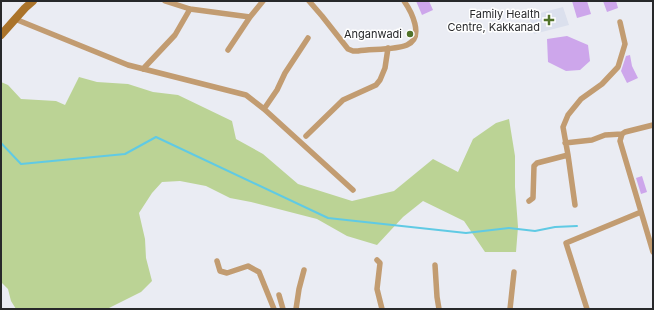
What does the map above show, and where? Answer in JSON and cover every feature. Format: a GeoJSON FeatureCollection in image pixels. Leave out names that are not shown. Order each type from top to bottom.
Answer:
{"type":"FeatureCollection","features":[{"type":"Feature","properties":{"kind":"street"},"geometry":{"type":"LineString","coordinates":[[1,35],[33,1]]}},
{"type":"Feature","properties":{"kind":"street"},"geometry":{"type":"LineString","coordinates":[[165,1],[190,9],[250,17]]}},
{"type":"Feature","properties":{"kind":"street"},"geometry":{"type":"LineString","coordinates":[[228,50],[250,17],[263,1]]}},
{"type":"Feature","properties":{"kind":"street"},"geometry":{"type":"LineString","coordinates":[[309,1],[348,49],[352,51],[407,45],[414,38],[416,30],[414,18],[404,1]]}},
{"type":"Feature","properties":{"kind":"street"},"geometry":{"type":"LineString","coordinates":[[143,69],[175,35],[190,9]]}},
{"type":"Feature","properties":{"kind":"street"},"geometry":{"type":"LineString","coordinates":[[15,19],[128,65],[246,95],[264,109],[353,190]]}},
{"type":"Feature","properties":{"kind":"street"},"geometry":{"type":"LineString","coordinates":[[575,205],[563,127],[568,115],[581,99],[602,84],[618,67],[625,44],[620,22]]}},
{"type":"Feature","properties":{"kind":"street"},"geometry":{"type":"LineString","coordinates":[[264,109],[308,38]]}},
{"type":"Feature","properties":{"kind":"street"},"geometry":{"type":"LineString","coordinates":[[306,136],[343,100],[376,85],[380,80],[384,68],[388,48]]}},
{"type":"Feature","properties":{"kind":"street"},"geometry":{"type":"LineString","coordinates":[[566,143],[592,140],[605,134],[622,134],[653,125]]}},
{"type":"Feature","properties":{"kind":"street"},"geometry":{"type":"LineString","coordinates":[[622,134],[620,141],[621,146],[653,252]]}},
{"type":"Feature","properties":{"kind":"street"},"geometry":{"type":"LineString","coordinates":[[529,201],[533,198],[534,166],[536,163],[568,156]]}},
{"type":"Feature","properties":{"kind":"street"},"geometry":{"type":"LineString","coordinates":[[587,309],[566,243],[641,212]]}},
{"type":"Feature","properties":{"kind":"street"},"geometry":{"type":"LineString","coordinates":[[377,260],[380,263],[377,289],[382,309]]}},
{"type":"Feature","properties":{"kind":"street"},"geometry":{"type":"LineString","coordinates":[[217,261],[220,271],[227,273],[248,266],[259,272],[274,309]]}},
{"type":"Feature","properties":{"kind":"street"},"geometry":{"type":"LineString","coordinates":[[435,264],[439,309]]}},
{"type":"Feature","properties":{"kind":"street"},"geometry":{"type":"LineString","coordinates":[[296,309],[304,270]]}},
{"type":"Feature","properties":{"kind":"street"},"geometry":{"type":"LineString","coordinates":[[510,309],[514,272]]}},
{"type":"Feature","properties":{"kind":"street"},"geometry":{"type":"LineString","coordinates":[[279,295],[283,309]]}},
{"type":"Feature","properties":{"kind":"shaded area","name":"Family Health Centre, Kakkanad"},"geometry":{"type":"Polygon","coordinates":[[[563,7],[569,25],[534,34],[529,16],[563,7]]]}},
{"type":"Feature","properties":{"kind":"green space"},"geometry":{"type":"Polygon","coordinates":[[[79,77],[97,82],[128,84],[153,92],[178,95],[232,121],[236,139],[263,154],[298,184],[352,201],[394,191],[433,159],[458,172],[473,139],[496,123],[509,119],[515,156],[515,187],[518,227],[516,252],[485,252],[464,221],[423,201],[403,217],[377,245],[347,236],[317,219],[230,198],[206,186],[180,181],[162,182],[152,193],[139,213],[145,239],[146,258],[152,281],[141,292],[107,309],[16,309],[11,301],[8,289],[1,282],[1,82],[8,85],[21,99],[56,101],[65,105],[79,77]]]}},
{"type":"Feature","properties":{"kind":"building"},"geometry":{"type":"Polygon","coordinates":[[[416,1],[429,1],[433,10],[422,15],[416,1]]]}},
{"type":"Feature","properties":{"kind":"building"},"geometry":{"type":"Polygon","coordinates":[[[572,1],[587,1],[591,14],[577,18],[572,1]]]}},
{"type":"Feature","properties":{"kind":"building"},"geometry":{"type":"Polygon","coordinates":[[[603,1],[616,1],[618,8],[607,12],[603,1]]]}},
{"type":"Feature","properties":{"kind":"building"},"geometry":{"type":"Polygon","coordinates":[[[567,36],[588,45],[590,61],[580,70],[566,71],[548,62],[547,39],[567,36]]]}},
{"type":"Feature","properties":{"kind":"building"},"geometry":{"type":"Polygon","coordinates":[[[630,55],[632,66],[638,78],[627,83],[621,71],[626,56],[630,55]]]}},
{"type":"Feature","properties":{"kind":"building"},"geometry":{"type":"Polygon","coordinates":[[[642,176],[647,192],[641,194],[636,178],[642,176]]]}},
{"type":"Feature","properties":{"kind":"waterway"},"geometry":{"type":"LineString","coordinates":[[1,143],[21,164],[125,154],[156,137],[328,218],[466,233],[509,228],[535,231],[555,227],[577,226]]}},
{"type":"Feature","properties":{"kind":"place","name":"Family Health Centre, Kakkanad"},"geometry":{"type":"Point","coordinates":[549,20]}},
{"type":"Feature","properties":{"kind":"place","name":"Anganwadi"},"geometry":{"type":"Point","coordinates":[410,34]}}]}
